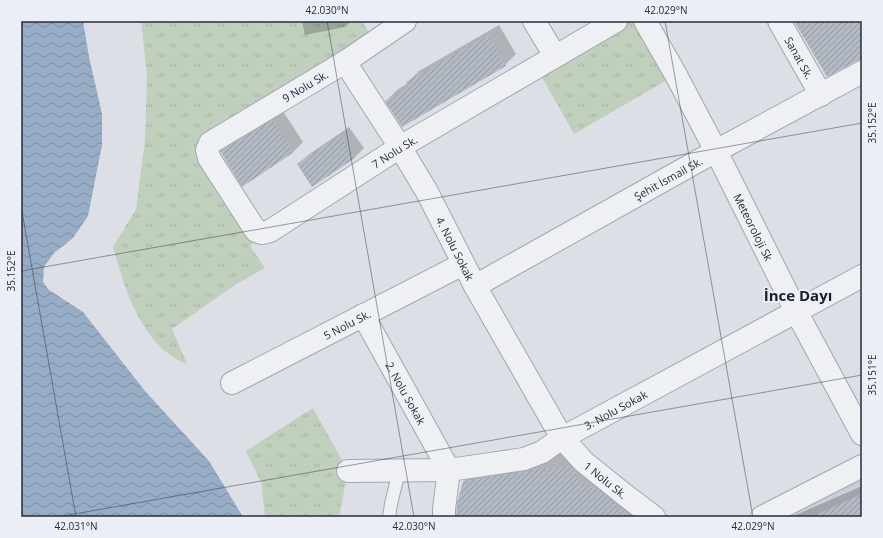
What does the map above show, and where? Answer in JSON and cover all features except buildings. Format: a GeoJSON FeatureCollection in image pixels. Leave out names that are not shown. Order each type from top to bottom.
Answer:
{"type":"FeatureCollection","features":[{"type":"Feature","properties":{"kind":"street","name":"9 Nolu Sk."},"geometry":{"type":"LineString","coordinates":[[207,150],[210,142],[345,62],[405,21]]}},
{"type":"Feature","properties":{"kind":"street"},"geometry":{"type":"LineString","coordinates":[[534,21],[556,56]]}},
{"type":"Feature","properties":{"kind":"street","name":"7 Nolu Sk."},"geometry":{"type":"LineString","coordinates":[[207,150],[209,158],[256,231],[262,233],[270,231],[400,147],[616,21]]}},
{"type":"Feature","properties":{"kind":"street","name":"Meteoroloji Sk"},"geometry":{"type":"LineString","coordinates":[[644,21],[676,75],[716,151],[796,311],[862,434]]}},
{"type":"Feature","properties":{"kind":"street","name":"Sanat Sk."},"geometry":{"type":"LineString","coordinates":[[779,21],[821,95]]}},
{"type":"Feature","properties":{"kind":"street","name":"4. Nolu Sokak"},"geometry":{"type":"LineString","coordinates":[[345,62],[427,192],[474,286],[562,438]]}},
{"type":"Feature","properties":{"kind":"street","name":"Şehit İsmail Sk."},"geometry":{"type":"LineString","coordinates":[[474,286],[716,151],[862,72]]}},
{"type":"Feature","properties":{"kind":"street","name":"5 Nolu Sk."},"geometry":{"type":"LineString","coordinates":[[232,383],[462,264]]}},
{"type":"Feature","properties":{"kind":"street","name":"3. Nolu Sokak"},"geometry":{"type":"LineString","coordinates":[[348,471],[450,470],[524,459],[542,452],[562,438],[862,276]]}},
{"type":"Feature","properties":{"kind":"street","name":"2. Nolu Sokak"},"geometry":{"type":"LineString","coordinates":[[363,316],[450,470]]}},
{"type":"Feature","properties":{"kind":"street","name":"1 Nolu Sk."},"geometry":{"type":"LineString","coordinates":[[562,438],[584,462],[654,517]]}},
{"type":"Feature","properties":{"kind":"street"},"geometry":{"type":"LineString","coordinates":[[762,517],[862,466]]}},
{"type":"Feature","properties":{"kind":"street"},"geometry":{"type":"LineString","coordinates":[[444,517],[450,470]]}},
{"type":"Feature","properties":{"kind":"lane"},"geometry":{"type":"LineString","coordinates":[[389,517],[399,471]]}},
{"type":"Feature","properties":{"kind":"shaded area"},"geometry":{"type":"Polygon","coordinates":[[[862,466],[862,517],[762,517],[862,466]]]}},
{"type":"Feature","properties":{"kind":"green space"},"geometry":{"type":"Polygon","coordinates":[[[141,21],[362,21],[374,41],[207,150],[256,231],[251,247],[265,268],[235,285],[172,329],[187,364],[176,359],[159,345],[140,320],[127,292],[113,247],[136,209],[145,140],[147,76],[141,21]]]}},
{"type":"Feature","properties":{"kind":"green space"},"geometry":{"type":"Polygon","coordinates":[[[616,21],[645,21],[676,75],[574,134],[536,67],[616,21]]]}},
{"type":"Feature","properties":{"kind":"green space"},"geometry":{"type":"Polygon","coordinates":[[[313,408],[348,471],[339,517],[265,517],[261,482],[246,451],[313,408]]]}},
{"type":"Feature","properties":{"kind":"water"},"geometry":{"type":"Polygon","coordinates":[[[21,21],[83,21],[89,57],[102,114],[102,145],[88,216],[73,238],[54,253],[44,267],[43,282],[49,290],[83,312],[145,391],[209,461],[243,517],[21,517],[21,21]]]}},
{"type":"Feature","properties":{"kind":"district","name":"İnce Dayı"},"geometry":{"type":"Point","coordinates":[798,295]}}]}
